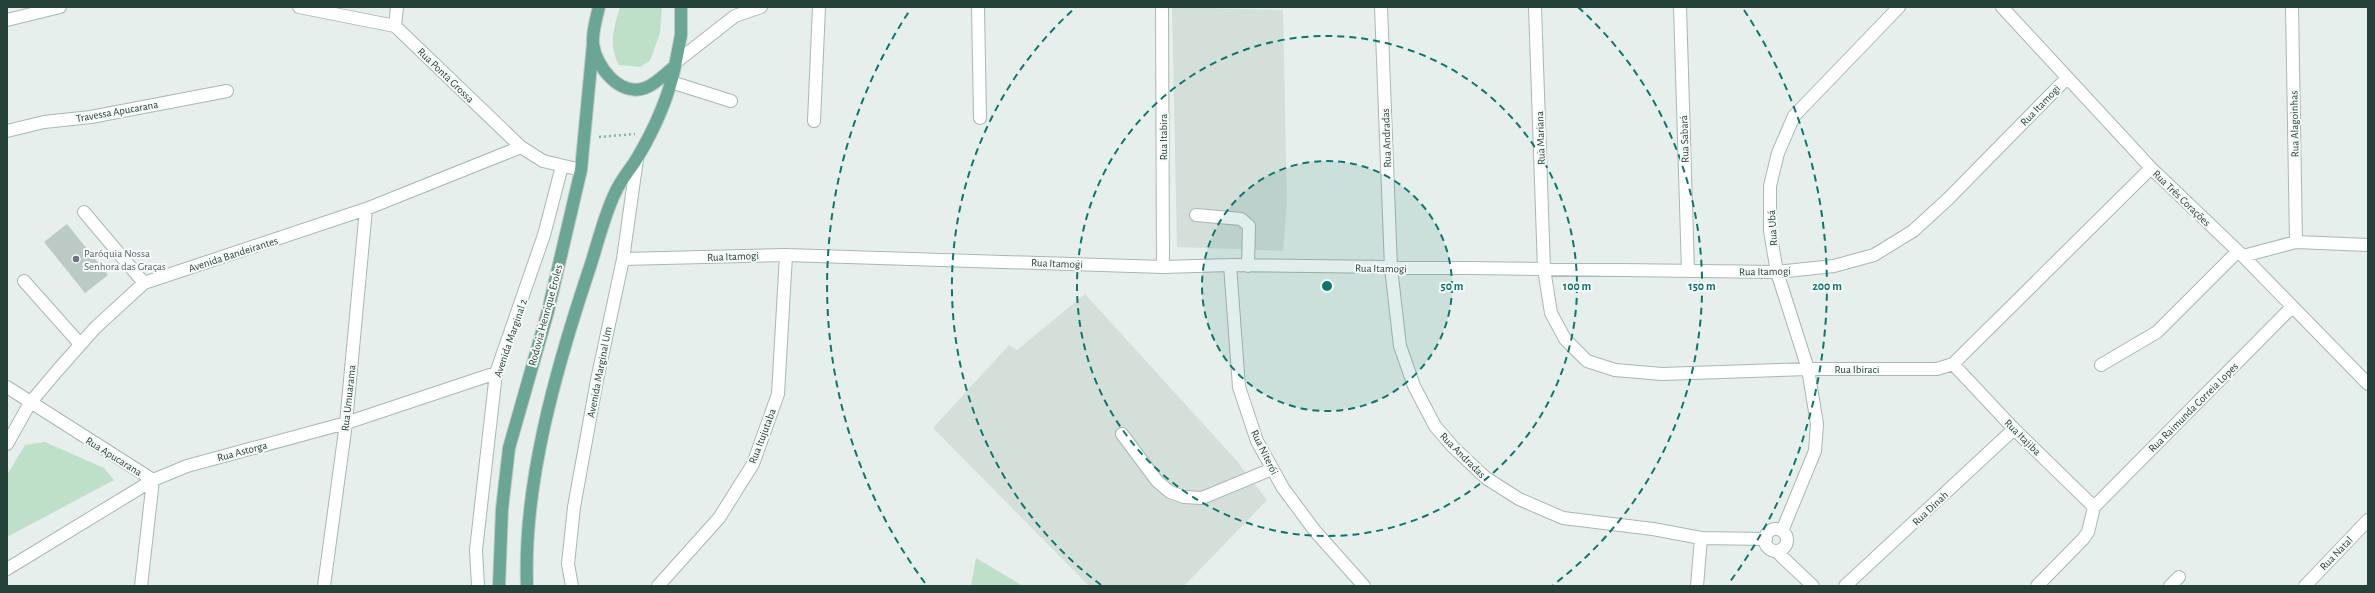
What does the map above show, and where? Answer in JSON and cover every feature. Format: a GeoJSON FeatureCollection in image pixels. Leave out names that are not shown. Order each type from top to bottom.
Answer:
{"type":"FeatureCollection","features":[{"type":"Feature","properties":{"kind":"main road","name":"Rodovia Henrique Eroles"},"geometry":{"type":"LineString","coordinates":[[499,586],[502,509],[510,448],[548,311],[581,170],[586,138],[593,44],[598,7]]}},
{"type":"Feature","properties":{"kind":"main road"},"geometry":{"type":"LineString","coordinates":[[527,586],[529,508],[556,378],[615,192],[637,159],[664,108],[672,82],[681,35],[681,7]]}},
{"type":"Feature","properties":{"kind":"main road"},"geometry":{"type":"LineString","coordinates":[[593,44],[604,70],[617,84],[631,90],[650,85],[676,64]]}},
{"type":"Feature","properties":{"kind":"street"},"geometry":{"type":"LineString","coordinates":[[7,20],[60,7]]}},
{"type":"Feature","properties":{"kind":"street"},"geometry":{"type":"LineString","coordinates":[[299,7],[395,26],[397,7]]}},
{"type":"Feature","properties":{"kind":"street"},"geometry":{"type":"LineString","coordinates":[[676,64],[735,16],[761,7]]}},
{"type":"Feature","properties":{"kind":"street"},"geometry":{"type":"LineString","coordinates":[[814,121],[819,7]]}},
{"type":"Feature","properties":{"kind":"street"},"geometry":{"type":"LineString","coordinates":[[978,7],[980,118]]}},
{"type":"Feature","properties":{"kind":"street","name":"Rua Itabira"},"geometry":{"type":"LineString","coordinates":[[1162,7],[1163,267]]}},
{"type":"Feature","properties":{"kind":"street","name":"Rua Andradas"},"geometry":{"type":"LineString","coordinates":[[1380,7],[1391,268],[1400,346],[1414,386],[1435,426],[1453,447],[1486,478],[1519,498],[1563,518],[1653,529],[1701,538],[1766,539]]}},
{"type":"Feature","properties":{"kind":"street","name":"Rua Mariana"},"geometry":{"type":"LineString","coordinates":[[1535,7],[1544,270]]}},
{"type":"Feature","properties":{"kind":"street","name":"Rua Sabará"},"geometry":{"type":"LineString","coordinates":[[1680,7],[1688,271]]}},
{"type":"Feature","properties":{"kind":"street","name":"Rua Ubá"},"geometry":{"type":"LineString","coordinates":[[1782,531],[1815,451],[1817,424],[1808,369],[1777,272],[1770,231],[1770,186],[1778,153],[1794,116],[1899,7]]}},
{"type":"Feature","properties":{"kind":"street","name":"Rua Três Corações"},"geometry":{"type":"LineString","coordinates":[[2002,7],[2151,168],[2241,254],[2368,384]]}},
{"type":"Feature","properties":{"kind":"street","name":"Rua Alagoinhas"},"geometry":{"type":"LineString","coordinates":[[2292,7],[2296,242]]}},
{"type":"Feature","properties":{"kind":"street","name":"Rua Ponta Grossa"},"geometry":{"type":"LineString","coordinates":[[395,26],[521,147],[543,160],[581,170]]}},
{"type":"Feature","properties":{"kind":"street","name":"Rua Itamogi"},"geometry":{"type":"LineString","coordinates":[[623,259],[786,255],[1163,267],[1230,265],[1777,272],[1834,266],[1874,255],[1913,231],[1948,199],[2067,78]]}},
{"type":"Feature","properties":{"kind":"street"},"geometry":{"type":"LineString","coordinates":[[672,82],[731,101]]}},
{"type":"Feature","properties":{"kind":"street","name":"Travessa Apucarana"},"geometry":{"type":"LineString","coordinates":[[7,131],[44,122],[91,117],[227,91]]}},
{"type":"Feature","properties":{"kind":"street","name":"Avenida Bandeirantes"},"geometry":{"type":"LineString","coordinates":[[7,444],[30,403],[80,344],[117,307],[144,283],[366,209],[521,147]]}},
{"type":"Feature","properties":{"kind":"street","name":"Avenida Marginal Um"},"geometry":{"type":"LineString","coordinates":[[572,586],[568,564],[574,507],[597,380],[623,259],[637,159]]}},
{"type":"Feature","properties":{"kind":"street","name":"Avenida Marginal 2"},"geometry":{"type":"LineString","coordinates":[[478,586],[476,550],[496,373],[544,235],[562,166]]}},
{"type":"Feature","properties":{"kind":"street"},"geometry":{"type":"LineString","coordinates":[[1953,364],[2151,168]]}},
{"type":"Feature","properties":{"kind":"street","name":"Rua Umuarama"},"geometry":{"type":"LineString","coordinates":[[324,586],[346,423],[366,209]]}},
{"type":"Feature","properties":{"kind":"street"},"geometry":{"type":"LineString","coordinates":[[84,212],[144,283]]}},
{"type":"Feature","properties":{"kind":"street"},"geometry":{"type":"LineString","coordinates":[[1196,215],[1241,219],[1248,226],[1248,266]]}},
{"type":"Feature","properties":{"kind":"street"},"geometry":{"type":"LineString","coordinates":[[2101,365],[2157,332],[2241,254],[2296,242],[2368,245]]}},
{"type":"Feature","properties":{"kind":"street","name":"Rua Itujutaba"},"geometry":{"type":"LineString","coordinates":[[658,586],[718,518],[753,464],[778,394],[786,255]]}},
{"type":"Feature","properties":{"kind":"street","name":"Rua Niterói"},"geometry":{"type":"LineString","coordinates":[[1230,265],[1239,387],[1257,442],[1283,488],[1315,531],[1364,586]]}},
{"type":"Feature","properties":{"kind":"street","name":"Rua Ibiraci"},"geometry":{"type":"LineString","coordinates":[[1544,270],[1551,313],[1565,340],[1587,361],[1615,370],[1662,374],[1808,369],[1937,369],[1953,364]]}},
{"type":"Feature","properties":{"kind":"street"},"geometry":{"type":"LineString","coordinates":[[24,281],[80,344]]}},
{"type":"Feature","properties":{"kind":"street","name":"Rua Raimunda Correia Lopes"},"geometry":{"type":"LineString","coordinates":[[2094,507],[2292,307]]}},
{"type":"Feature","properties":{"kind":"street","name":"Rua Itajiba"},"geometry":{"type":"LineString","coordinates":[[1953,364],[2014,429],[2094,507]]}},
{"type":"Feature","properties":{"kind":"street","name":"Rua Astorga"},"geometry":{"type":"LineString","coordinates":[[7,569],[153,480],[187,466],[346,423],[496,373]]}},
{"type":"Feature","properties":{"kind":"street","name":"Rua Apucarana"},"geometry":{"type":"LineString","coordinates":[[7,386],[30,403],[153,480],[141,586]]}},
{"type":"Feature","properties":{"kind":"street","name":"Rua Dinah"},"geometry":{"type":"LineString","coordinates":[[1845,586],[2014,429]]}},
{"type":"Feature","properties":{"kind":"street"},"geometry":{"type":"LineString","coordinates":[[1122,434],[1157,481],[1170,492],[1184,497],[1202,498],[1272,469]]}},
{"type":"Feature","properties":{"kind":"street"},"geometry":{"type":"LineString","coordinates":[[2037,586],[2083,539],[2088,532],[2094,507]]}},
{"type":"Feature","properties":{"kind":"street","name":"Rua Natal"},"geometry":{"type":"LineString","coordinates":[[2305,586],[2368,520]]}},
{"type":"Feature","properties":{"kind":"street"},"geometry":{"type":"LineString","coordinates":[[1776,551],[1783,549],[1786,544],[1786,537],[1782,531],[1772,530],[1766,539],[1770,549],[1776,551],[1813,586]]}},
{"type":"Feature","properties":{"kind":"street"},"geometry":{"type":"LineString","coordinates":[[1697,586],[1701,538]]}},
{"type":"Feature","properties":{"kind":"path"},"geometry":{"type":"LineString","coordinates":[[586,138],[651,132]]}},
{"type":"Feature","properties":{"kind":"shaded area"},"geometry":{"type":"Polygon","coordinates":[[[1172,7],[1283,10],[1287,201],[1283,251],[1177,247],[1172,7]]]}},
{"type":"Feature","properties":{"kind":"shaded area"},"geometry":{"type":"Polygon","coordinates":[[[1085,294],[1237,461],[1267,500],[1184,586],[1089,586],[933,428],[1009,345],[1017,350],[1085,294]]]}},
{"type":"Feature","properties":{"kind":"green space"},"geometry":{"type":"Polygon","coordinates":[[[620,7],[662,7],[660,33],[650,61],[640,67],[619,65],[616,58],[613,36],[620,7]]]}},
{"type":"Feature","properties":{"kind":"green space"},"geometry":{"type":"Polygon","coordinates":[[[45,442],[104,468],[114,480],[7,537],[7,475],[25,445],[45,442]]]}},
{"type":"Feature","properties":{"kind":"green space"},"geometry":{"type":"Polygon","coordinates":[[[976,558],[1023,586],[971,586],[976,558]]]}},
{"type":"Feature","properties":{"kind":"building","name":"Paróquia Nossa Senhora das Graças"},"geometry":{"type":"Polygon","coordinates":[[[67,224],[108,275],[85,293],[44,242],[67,224]]]}},
{"type":"Feature","properties":{"kind":"place","name":"Paróquia Nossa Senhora das Graças"},"geometry":{"type":"Point","coordinates":[76,259]}}]}
